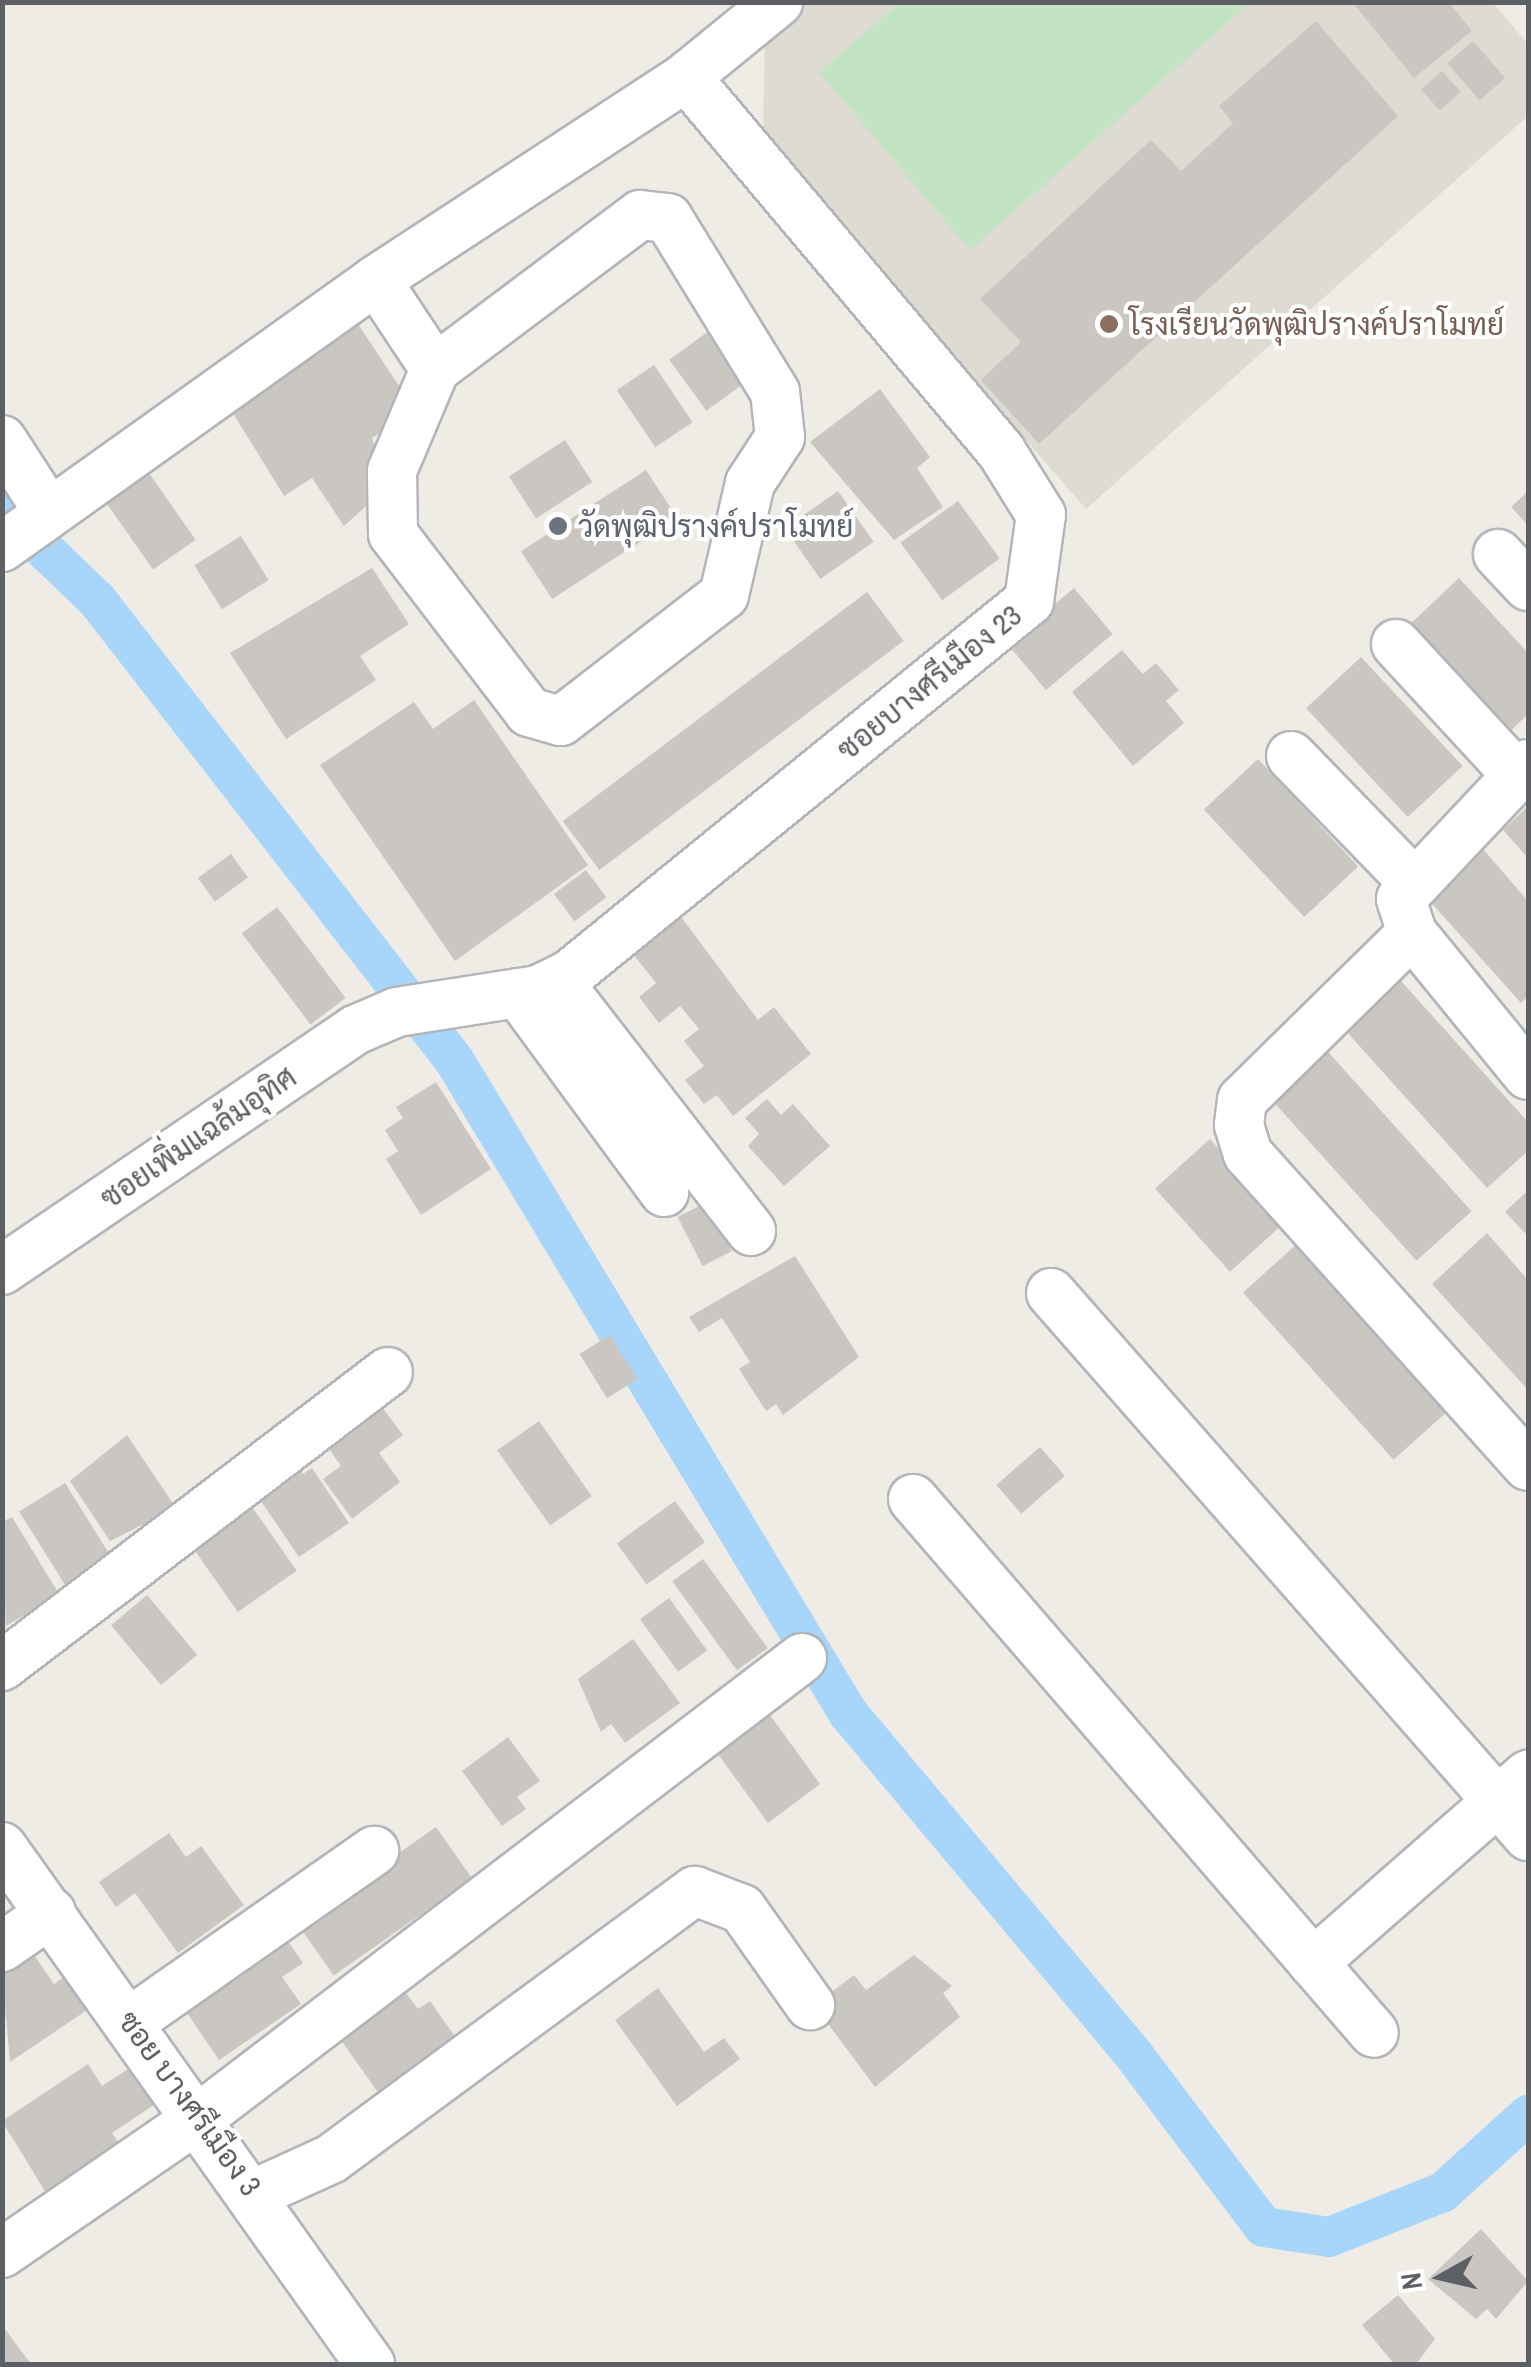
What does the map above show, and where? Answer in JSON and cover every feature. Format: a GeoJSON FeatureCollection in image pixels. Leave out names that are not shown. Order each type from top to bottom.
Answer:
{"type":"FeatureCollection","features":[{"type":"Feature","properties":{"kind":"street"},"geometry":{"type":"LineString","coordinates":[[2,440],[25,529],[376,280],[686,77],[778,2]]}},
{"type":"Feature","properties":{"kind":"street","name":"ซอยบางศรีเมือง 23"},"geometry":{"type":"LineString","coordinates":[[538,987],[1029,601],[1041,514],[1001,451],[686,77]]}},
{"type":"Feature","properties":{"kind":"street"},"geometry":{"type":"LineString","coordinates":[[640,215],[668,218],[775,392],[780,437],[750,483],[724,596],[561,721],[529,712],[393,534],[392,471],[435,369],[640,215]]}},
{"type":"Feature","properties":{"kind":"street"},"geometry":{"type":"LineString","coordinates":[[376,280],[435,369]]}},
{"type":"Feature","properties":{"kind":"street"},"geometry":{"type":"LineString","coordinates":[[1396,644],[1523,770],[1400,899],[1412,933],[1528,1075]]}},
{"type":"Feature","properties":{"kind":"street"},"geometry":{"type":"LineString","coordinates":[[1291,756],[1416,884]]}},
{"type":"Feature","properties":{"kind":"street"},"geometry":{"type":"LineString","coordinates":[[1412,933],[1242,1100],[1240,1125],[1248,1154],[1528,1466]]}},
{"type":"Feature","properties":{"kind":"street"},"geometry":{"type":"LineString","coordinates":[[538,987],[664,1192]]}},
{"type":"Feature","properties":{"kind":"street"},"geometry":{"type":"LineString","coordinates":[[538,987],[751,1231]]}},
{"type":"Feature","properties":{"kind":"street","name":"ซอยเพิ่มแฉล้มอุทิศ"},"geometry":{"type":"LineString","coordinates":[[2,1270],[355,1030],[419,1008],[538,987]]}},
{"type":"Feature","properties":{"kind":"street"},"geometry":{"type":"LineString","coordinates":[[1051,1293],[1518,1804],[1313,1962]]}},
{"type":"Feature","properties":{"kind":"street"},"geometry":{"type":"LineString","coordinates":[[2,1666],[388,1372]]}},
{"type":"Feature","properties":{"kind":"street"},"geometry":{"type":"LineString","coordinates":[[913,1499],[1374,2032]]}},
{"type":"Feature","properties":{"kind":"street"},"geometry":{"type":"LineString","coordinates":[[2,2253],[200,2117],[802,1658]]}},
{"type":"Feature","properties":{"kind":"street","name":"ซอย บางศรีเมือง 3"},"geometry":{"type":"LineString","coordinates":[[2,1847],[256,2193],[370,2364]]}},
{"type":"Feature","properties":{"kind":"street"},"geometry":{"type":"LineString","coordinates":[[131,2021],[374,1850]]}},
{"type":"Feature","properties":{"kind":"street"},"geometry":{"type":"LineString","coordinates":[[256,2193],[331,2159],[695,1891],[742,1909],[810,2005]]}},
{"type":"Feature","properties":{"kind":"street"},"geometry":{"type":"LineString","coordinates":[[2,1947],[51,1912]]}},
{"type":"Feature","properties":{"kind":"shaded area","name":"โรงเรียนวัดพุฒิปรางค์ปราโมทย์"},"geometry":{"type":"Polygon","coordinates":[[[795,3],[1493,3],[1528,44],[1528,116],[1086,509],[763,139],[765,29],[795,3]]]}},
{"type":"Feature","properties":{"kind":"green space"},"geometry":{"type":"Polygon","coordinates":[[[900,3],[1250,3],[970,250],[819,72],[900,3]]]}},
{"type":"Feature","properties":{"kind":"building"},"geometry":{"type":"Polygon","coordinates":[[[1352,2],[1449,2],[1472,31],[1414,78],[1352,2]]]}},
{"type":"Feature","properties":{"kind":"building"},"geometry":{"type":"Polygon","coordinates":[[[1316,21],[1398,116],[1039,444],[981,380],[1021,342],[980,299],[1151,140],[1181,171],[1233,123],[1219,106],[1316,21]]]}},
{"type":"Feature","properties":{"kind":"building"},"geometry":{"type":"Polygon","coordinates":[[[1473,41],[1505,78],[1479,100],[1447,63],[1473,41]]]}},
{"type":"Feature","properties":{"kind":"building"},"geometry":{"type":"Polygon","coordinates":[[[1442,71],[1461,92],[1440,111],[1421,90],[1442,71]]]}},
{"type":"Feature","properties":{"kind":"building"},"geometry":{"type":"Polygon","coordinates":[[[356,321],[415,410],[372,438],[388,486],[344,526],[312,478],[284,496],[228,405],[356,321]]]}},
{"type":"Feature","properties":{"kind":"building"},"geometry":{"type":"Polygon","coordinates":[[[713,328],[750,379],[706,411],[669,360],[713,328]]]}},
{"type":"Feature","properties":{"kind":"building"},"geometry":{"type":"Polygon","coordinates":[[[654,365],[693,422],[655,447],[617,390],[654,365]]]}},
{"type":"Feature","properties":{"kind":"building"},"geometry":{"type":"Polygon","coordinates":[[[880,389],[930,457],[917,468],[943,507],[894,540],[810,442],[880,389]]]}},
{"type":"Feature","properties":{"kind":"building"},"geometry":{"type":"Polygon","coordinates":[[[565,440],[592,482],[536,518],[509,476],[565,440]]]}},
{"type":"Feature","properties":{"kind":"building"},"geometry":{"type":"Polygon","coordinates":[[[144,466],[196,540],[153,570],[101,496],[144,466]]]}},
{"type":"Feature","properties":{"kind":"building"},"geometry":{"type":"Polygon","coordinates":[[[646,470],[677,518],[552,599],[521,551],[646,470]]]}},
{"type":"Feature","properties":{"kind":"building"},"geometry":{"type":"Polygon","coordinates":[[[838,491],[874,542],[820,579],[785,528],[838,491]]]}},
{"type":"Feature","properties":{"kind":"building"},"geometry":{"type":"Polygon","coordinates":[[[1528,491],[1528,525],[1511,507],[1528,491]]]}},
{"type":"Feature","properties":{"kind":"building"},"geometry":{"type":"Polygon","coordinates":[[[958,501],[1000,558],[942,600],[901,543],[958,501]]]}},
{"type":"Feature","properties":{"kind":"building"},"geometry":{"type":"Polygon","coordinates":[[[241,536],[269,580],[222,609],[194,565],[241,536]]]}},
{"type":"Feature","properties":{"kind":"building"},"geometry":{"type":"Polygon","coordinates":[[[372,568],[409,624],[360,656],[376,680],[286,739],[230,653],[372,568]]]}},
{"type":"Feature","properties":{"kind":"building"},"geometry":{"type":"Polygon","coordinates":[[[1459,578],[1528,653],[1528,714],[1505,736],[1405,629],[1459,578]]]}},
{"type":"Feature","properties":{"kind":"building"},"geometry":{"type":"Polygon","coordinates":[[[1074,588],[1113,634],[1046,690],[1007,644],[1074,588]]]}},
{"type":"Feature","properties":{"kind":"building"},"geometry":{"type":"Polygon","coordinates":[[[867,592],[904,641],[599,870],[563,821],[867,592]]]}},
{"type":"Feature","properties":{"kind":"building"},"geometry":{"type":"Polygon","coordinates":[[[1122,650],[1143,674],[1156,663],[1179,690],[1166,701],[1184,723],[1133,766],[1072,692],[1122,650]]]}},
{"type":"Feature","properties":{"kind":"building"},"geometry":{"type":"Polygon","coordinates":[[[1361,657],[1463,766],[1408,817],[1306,708],[1361,657]]]}},
{"type":"Feature","properties":{"kind":"building"},"geometry":{"type":"Polygon","coordinates":[[[474,700],[588,865],[455,961],[320,765],[414,702],[433,729],[474,700]]]}},
{"type":"Feature","properties":{"kind":"building"},"geometry":{"type":"Polygon","coordinates":[[[1258,759],[1358,867],[1304,917],[1204,809],[1258,759]]]}},
{"type":"Feature","properties":{"kind":"building"},"geometry":{"type":"Polygon","coordinates":[[[1528,806],[1528,858],[1503,830],[1528,806]]]}},
{"type":"Feature","properties":{"kind":"building"},"geometry":{"type":"Polygon","coordinates":[[[1482,848],[1528,901],[1528,996],[1521,1003],[1427,898],[1482,848]]]}},
{"type":"Feature","properties":{"kind":"building"},"geometry":{"type":"Polygon","coordinates":[[[231,854],[248,877],[215,902],[198,878],[231,854]]]}},
{"type":"Feature","properties":{"kind":"building"},"geometry":{"type":"Polygon","coordinates":[[[586,870],[606,897],[575,921],[554,894],[586,870]]]}},
{"type":"Feature","properties":{"kind":"building"},"geometry":{"type":"Polygon","coordinates":[[[277,907],[346,998],[310,1025],[242,933],[277,907]]]}},
{"type":"Feature","properties":{"kind":"building"},"geometry":{"type":"Polygon","coordinates":[[[676,910],[758,1020],[774,1007],[811,1054],[733,1116],[717,1095],[704,1104],[685,1080],[704,1066],[684,1041],[699,1029],[680,1006],[659,1023],[639,997],[656,983],[629,949],[676,910]]]}},
{"type":"Feature","properties":{"kind":"building"},"geometry":{"type":"Polygon","coordinates":[[[1392,971],[1528,1122],[1528,1151],[1487,1188],[1337,1021],[1392,971]]]}},
{"type":"Feature","properties":{"kind":"building"},"geometry":{"type":"Polygon","coordinates":[[[1321,1044],[1472,1211],[1417,1261],[1266,1094],[1321,1044]]]}},
{"type":"Feature","properties":{"kind":"building"},"geometry":{"type":"Polygon","coordinates":[[[436,1082],[491,1169],[421,1215],[386,1159],[398,1151],[385,1130],[403,1118],[396,1107],[436,1082]]]}},
{"type":"Feature","properties":{"kind":"building"},"geometry":{"type":"Polygon","coordinates":[[[767,1099],[781,1115],[793,1104],[830,1146],[784,1186],[748,1146],[759,1134],[745,1118],[767,1099]]]}},
{"type":"Feature","properties":{"kind":"building"},"geometry":{"type":"Polygon","coordinates":[[[1210,1139],[1285,1222],[1230,1272],[1155,1189],[1210,1139]]]}},
{"type":"Feature","properties":{"kind":"building"},"geometry":{"type":"Polygon","coordinates":[[[1528,1190],[1528,1236],[1505,1212],[1528,1190]]]}},
{"type":"Feature","properties":{"kind":"building"},"geometry":{"type":"Polygon","coordinates":[[[707,1202],[732,1251],[703,1266],[678,1217],[707,1202]]]}},
{"type":"Feature","properties":{"kind":"building"},"geometry":{"type":"Polygon","coordinates":[[[1487,1233],[1528,1280],[1528,1390],[1432,1284],[1487,1233]]]}},
{"type":"Feature","properties":{"kind":"building"},"geometry":{"type":"Polygon","coordinates":[[[1298,1243],[1449,1410],[1394,1460],[1243,1293],[1298,1243]]]}},
{"type":"Feature","properties":{"kind":"building"},"geometry":{"type":"Polygon","coordinates":[[[795,1256],[859,1357],[783,1415],[776,1404],[766,1411],[739,1369],[750,1362],[722,1318],[699,1332],[689,1317],[795,1256]]]}},
{"type":"Feature","properties":{"kind":"building"},"geometry":{"type":"Polygon","coordinates":[[[610,1335],[638,1379],[607,1398],[579,1354],[610,1335]]]}},
{"type":"Feature","properties":{"kind":"building"},"geometry":{"type":"Polygon","coordinates":[[[373,1395],[403,1435],[379,1453],[400,1482],[352,1519],[323,1479],[341,1466],[320,1436],[373,1395]]]}},
{"type":"Feature","properties":{"kind":"building"},"geometry":{"type":"Polygon","coordinates":[[[539,1421],[592,1496],[550,1526],[497,1450],[539,1421]]]}},
{"type":"Feature","properties":{"kind":"building"},"geometry":{"type":"Polygon","coordinates":[[[127,1435],[176,1508],[110,1541],[70,1481],[127,1435]]]}},
{"type":"Feature","properties":{"kind":"building"},"geometry":{"type":"Polygon","coordinates":[[[1040,1447],[1065,1476],[1021,1514],[996,1485],[1040,1447]]]}},
{"type":"Feature","properties":{"kind":"building"},"geometry":{"type":"Polygon","coordinates":[[[291,1457],[303,1474],[312,1468],[349,1523],[299,1557],[250,1485],[291,1457]]]}},
{"type":"Feature","properties":{"kind":"building"},"geometry":{"type":"Polygon","coordinates":[[[65,1483],[111,1556],[65,1585],[19,1512],[65,1483]]]}},
{"type":"Feature","properties":{"kind":"building"},"geometry":{"type":"Polygon","coordinates":[[[248,1501],[297,1571],[238,1612],[189,1542],[248,1501]]]}},
{"type":"Feature","properties":{"kind":"building"},"geometry":{"type":"Polygon","coordinates":[[[675,1501],[705,1542],[647,1585],[617,1543],[675,1501]]]}},
{"type":"Feature","properties":{"kind":"building"},"geometry":{"type":"Polygon","coordinates":[[[12,1517],[59,1594],[6,1626],[2,1522],[12,1517]]]}},
{"type":"Feature","properties":{"kind":"building"},"geometry":{"type":"Polygon","coordinates":[[[703,1559],[768,1648],[737,1670],[672,1581],[703,1559]]]}},
{"type":"Feature","properties":{"kind":"building"},"geometry":{"type":"Polygon","coordinates":[[[147,1595],[197,1655],[161,1685],[111,1625],[147,1595]]]}},
{"type":"Feature","properties":{"kind":"building"},"geometry":{"type":"Polygon","coordinates":[[[669,1598],[707,1651],[678,1672],[640,1619],[669,1598]]]}},
{"type":"Feature","properties":{"kind":"building"},"geometry":{"type":"Polygon","coordinates":[[[633,1639],[680,1703],[625,1743],[611,1724],[601,1732],[578,1679],[633,1639]]]}},
{"type":"Feature","properties":{"kind":"building"},"geometry":{"type":"Polygon","coordinates":[[[765,1708],[820,1784],[768,1823],[704,1735],[765,1708]]]}},
{"type":"Feature","properties":{"kind":"building"},"geometry":{"type":"Polygon","coordinates":[[[508,1737],[540,1781],[517,1797],[526,1809],[502,1826],[462,1771],[508,1737]]]}},
{"type":"Feature","properties":{"kind":"building"},"geometry":{"type":"Polygon","coordinates":[[[436,1827],[472,1879],[334,1976],[298,1924],[436,1827]]]}},
{"type":"Feature","properties":{"kind":"building"},"geometry":{"type":"Polygon","coordinates":[[[169,1833],[186,1857],[201,1846],[244,1905],[178,1953],[135,1893],[116,1907],[99,1882],[169,1833]]]}},
{"type":"Feature","properties":{"kind":"building"},"geometry":{"type":"Polygon","coordinates":[[[285,1937],[303,1963],[282,1977],[301,2004],[219,2060],[183,2007],[285,1937]]]}},
{"type":"Feature","properties":{"kind":"building"},"geometry":{"type":"Polygon","coordinates":[[[32,1952],[54,1984],[67,1975],[90,2008],[10,2062],[2,1972],[32,1952]]]}},
{"type":"Feature","properties":{"kind":"building"},"geometry":{"type":"Polygon","coordinates":[[[914,1955],[952,1986],[943,1993],[960,2017],[875,2087],[814,2005],[854,1975],[866,1990],[914,1955]]]}},
{"type":"Feature","properties":{"kind":"building"},"geometry":{"type":"Polygon","coordinates":[[[658,1988],[704,2052],[724,2038],[740,2059],[677,2106],[615,2020],[658,1988]]]}},
{"type":"Feature","properties":{"kind":"building"},"geometry":{"type":"Polygon","coordinates":[[[403,1989],[418,2009],[430,2001],[461,2045],[392,2112],[338,2036],[403,1989]]]}},
{"type":"Feature","properties":{"kind":"building"},"geometry":{"type":"Polygon","coordinates":[[[151,2054],[176,2090],[112,2133],[125,2152],[51,2201],[2,2121],[88,2064],[102,2086],[151,2054]]]}},
{"type":"Feature","properties":{"kind":"building"},"geometry":{"type":"Polygon","coordinates":[[[1481,2229],[1528,2281],[1496,2319],[1487,2309],[1476,2319],[1428,2279],[1481,2229]]]}},
{"type":"Feature","properties":{"kind":"building"},"geometry":{"type":"Polygon","coordinates":[[[1398,2295],[1435,2339],[1416,2364],[1394,2364],[1362,2325],[1398,2295]]]}},
{"type":"Feature","properties":{"kind":"building"},"geometry":{"type":"Polygon","coordinates":[[[2,2325],[31,2364],[2,2364],[2,2325]]]}},
{"type":"Feature","properties":{"kind":"waterway"},"geometry":{"type":"LineString","coordinates":[[2,509],[97,600],[454,1060],[848,1713],[1136,2058],[1264,2227],[1329,2237],[1443,2192],[1528,2115]]}},
{"type":"Feature","properties":{"kind":"place","name":"โรงเรียนวัดพุฒิปรางค์ปราโมทย์"},"geometry":{"type":"Point","coordinates":[1109,324]}},
{"type":"Feature","properties":{"kind":"place","name":"วัดพุฒิปรางค์ปราโมทย์"},"geometry":{"type":"Point","coordinates":[558,526]}}]}
